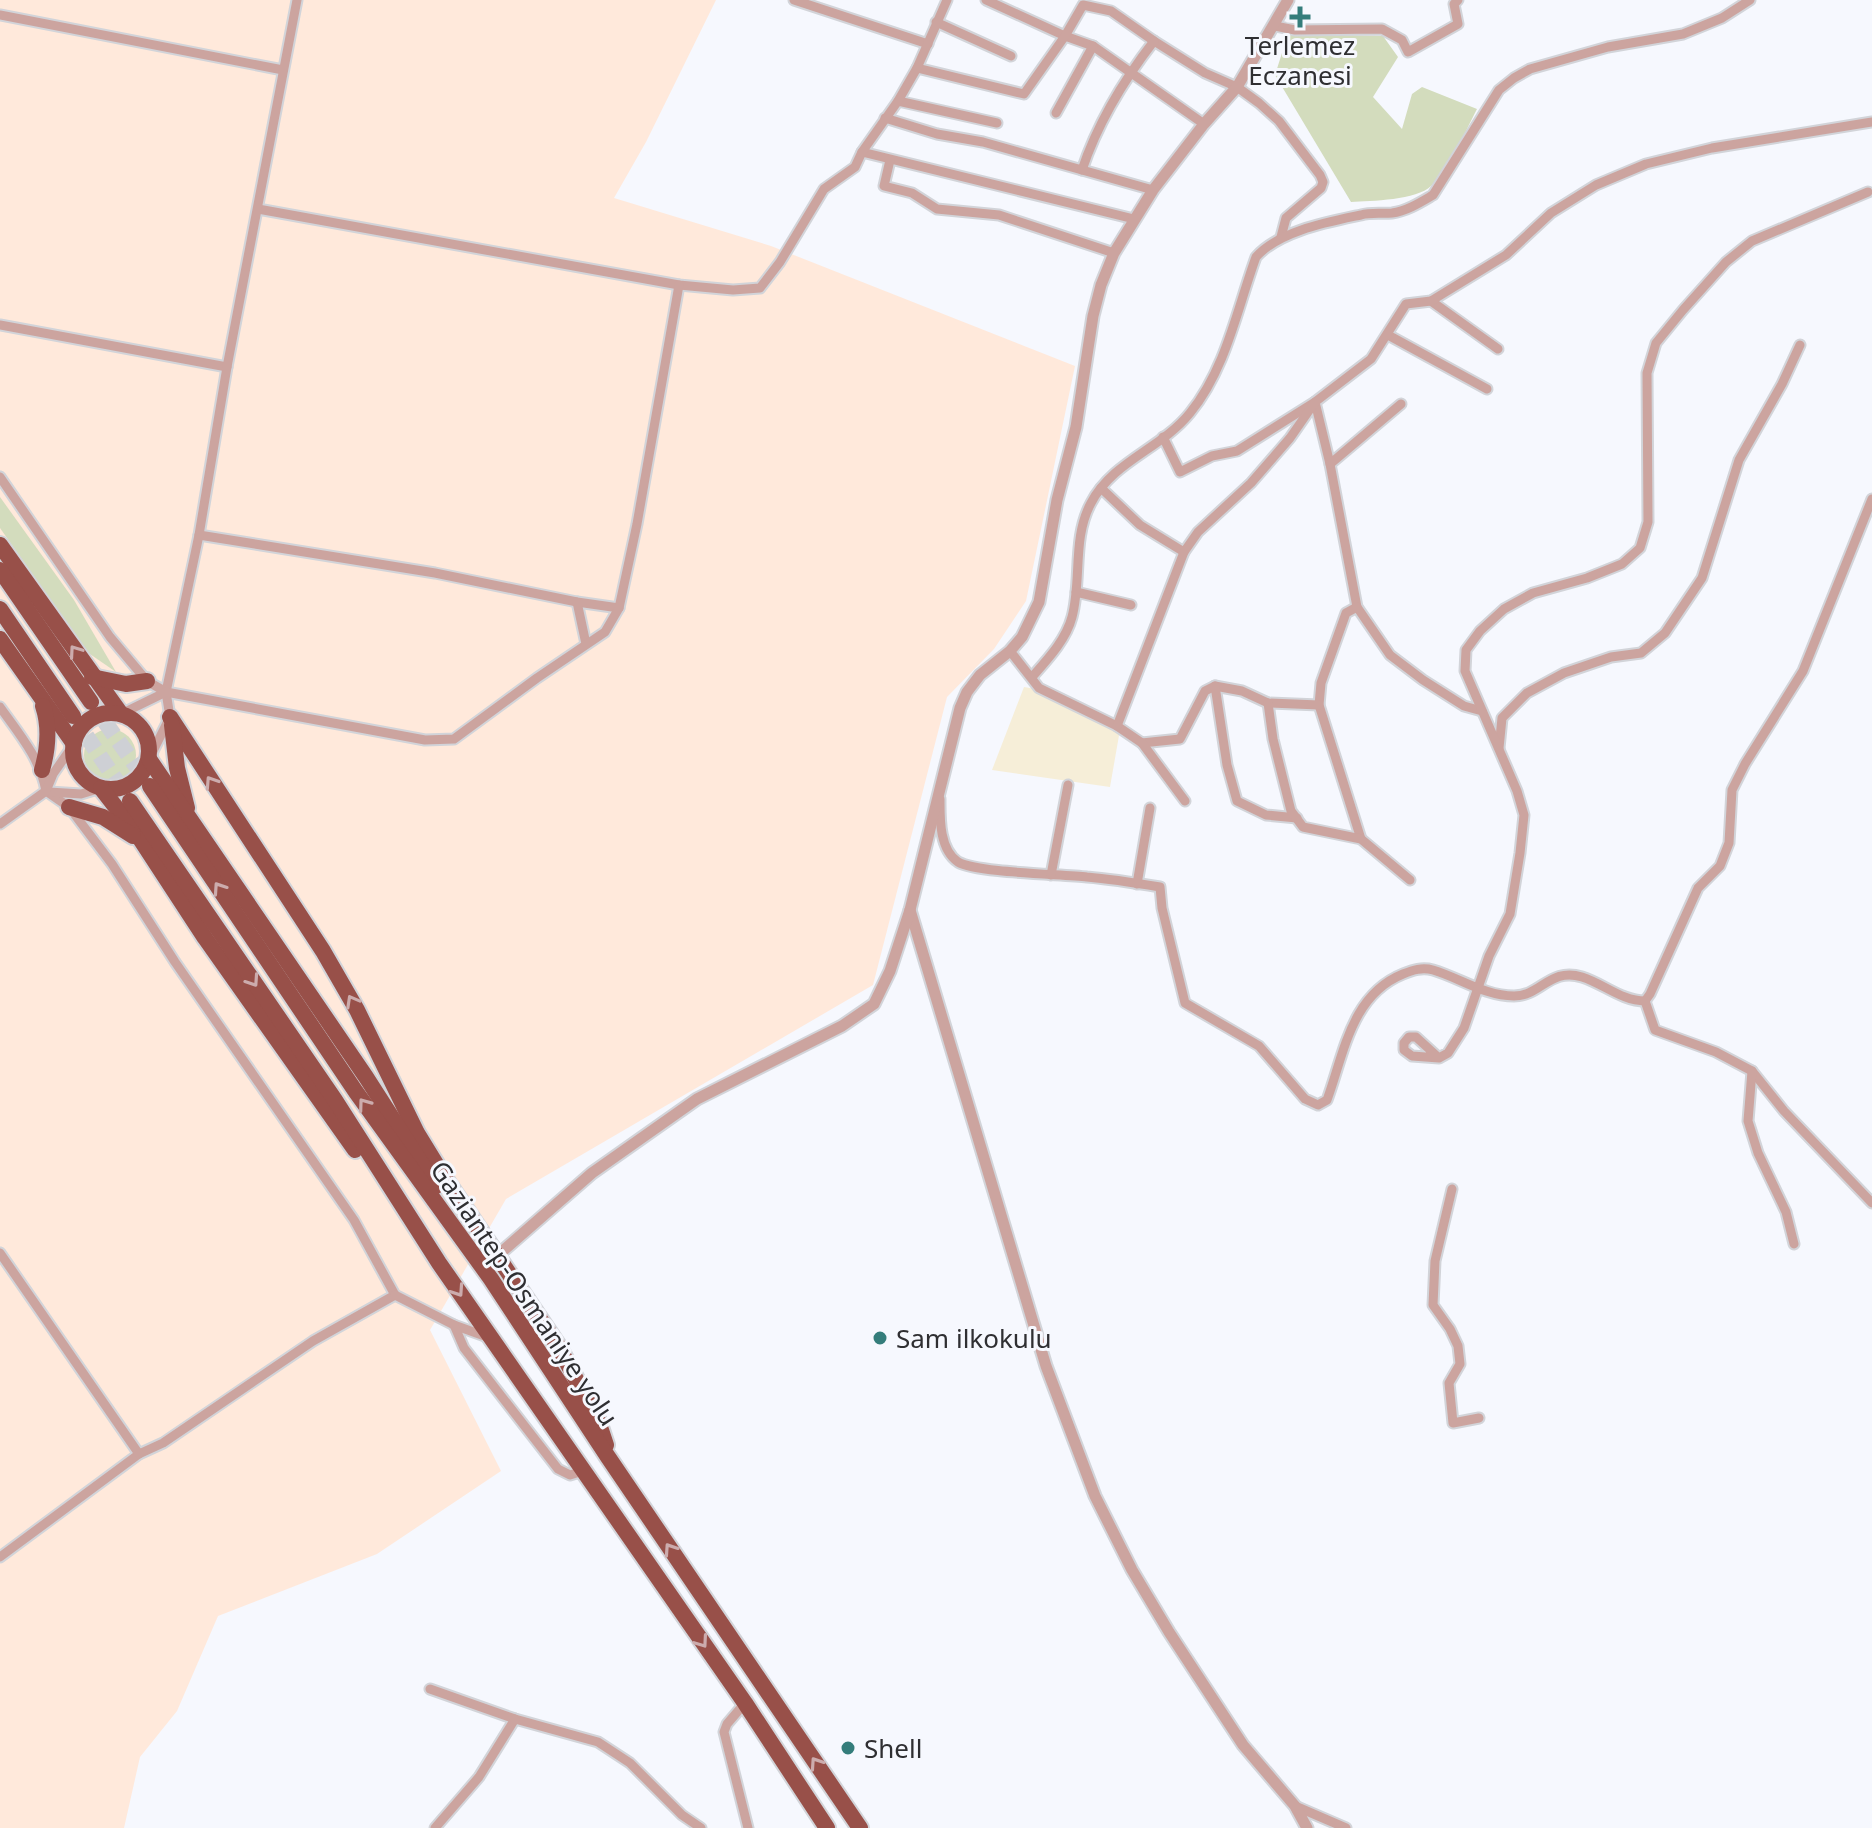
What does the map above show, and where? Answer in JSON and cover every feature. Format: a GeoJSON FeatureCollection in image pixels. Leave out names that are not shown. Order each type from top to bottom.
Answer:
{"type":"FeatureCollection","features":[{"type":"Feature","properties":{"kind":"highway"},"geometry":{"type":"LineString","coordinates":[[0,545],[92,677],[121,714],[141,727],[149,742],[149,759],[140,777],[132,784],[112,790],[92,785],[75,763],[74,744],[83,726],[91,719],[100,715],[121,714]]}},
{"type":"Feature","properties":{"kind":"highway"},"geometry":{"type":"LineString","coordinates":[[0,570],[91,702]]}},
{"type":"Feature","properties":{"kind":"highway"},"geometry":{"type":"LineString","coordinates":[[0,609],[73,716]]}},
{"type":"Feature","properties":{"kind":"highway"},"geometry":{"type":"LineString","coordinates":[[0,639],[74,744]]}},
{"type":"Feature","properties":{"kind":"highway"},"geometry":{"type":"LineString","coordinates":[[92,677],[126,684],[147,681]]}},
{"type":"Feature","properties":{"kind":"highway"},"geometry":{"type":"LineString","coordinates":[[42,701],[47,719],[47,753],[42,770]]}},
{"type":"Feature","properties":{"kind":"highway"},"geometry":{"type":"LineString","coordinates":[[170,717],[177,768],[192,821]]}},
{"type":"Feature","properties":{"kind":"highway"},"geometry":{"type":"LineString","coordinates":[[170,717],[323,951],[357,1010],[440,1173],[558,1346],[597,1418],[605,1436],[608,1457]]}},
{"type":"Feature","properties":{"kind":"highway"},"geometry":{"type":"LineString","coordinates":[[149,759],[366,1077],[437,1188],[460,1238]]}},
{"type":"Feature","properties":{"kind":"highway","name":"Gaziantep-Osmaniye yolu"},"geometry":{"type":"LineString","coordinates":[[150,786],[356,1092],[491,1279],[860,1828]]}},
{"type":"Feature","properties":{"kind":"highway"},"geometry":{"type":"LineString","coordinates":[[101,788],[144,844],[205,938],[400,1217],[439,1263]]}},
{"type":"Feature","properties":{"kind":"highway","name":"Gaziantep-Osmaniye yolu"},"geometry":{"type":"LineString","coordinates":[[130,801],[335,1100],[490,1339],[745,1703],[827,1828]]}},
{"type":"Feature","properties":{"kind":"highway"},"geometry":{"type":"LineString","coordinates":[[69,807],[103,817],[144,844]]}},
{"type":"Feature","properties":{"kind":"street"},"geometry":{"type":"LineString","coordinates":[[149,759],[170,717],[166,692],[199,535],[227,367],[297,0]]}},
{"type":"Feature","properties":{"kind":"street"},"geometry":{"type":"LineString","coordinates":[[794,0],[928,44]]}},
{"type":"Feature","properties":{"kind":"street"},"geometry":{"type":"LineString","coordinates":[[258,209],[679,285],[733,290],[760,288],[780,262],[824,189],[855,167],[898,101],[917,68],[947,0]]}},
{"type":"Feature","properties":{"kind":"street"},"geometry":{"type":"LineString","coordinates":[[986,0],[1093,46],[1204,124]]}},
{"type":"Feature","properties":{"kind":"street"},"geometry":{"type":"LineString","coordinates":[[497,1256],[592,1173],[697,1099],[842,1026],[874,1004],[890,971],[910,910],[960,708],[980,675],[1022,637],[1039,602],[1057,500],[1085,382],[1093,316],[1114,253],[1153,190],[1237,87],[1275,26],[1287,0]]}},
{"type":"Feature","properties":{"kind":"street"},"geometry":{"type":"LineString","coordinates":[[1275,26],[1295,30],[1382,29],[1402,40],[1408,52],[1458,24],[1454,4],[1458,0]]}},
{"type":"Feature","properties":{"kind":"street"},"geometry":{"type":"LineString","coordinates":[[1032,677],[1056,649],[1072,619],[1079,541],[1090,504],[1109,476],[1188,416],[1209,386],[1220,363],[1256,257],[1281,237],[1364,214],[1394,213],[1433,195],[1499,90],[1530,69],[1608,47],[1683,34],[1722,18],[1750,0]]}},
{"type":"Feature","properties":{"kind":"street"},"geometry":{"type":"LineString","coordinates":[[917,68],[1024,94],[1065,36],[1080,2],[1111,11],[1205,73],[1237,87],[1279,121],[1323,182],[1321,188],[1286,218],[1281,237]]}},
{"type":"Feature","properties":{"kind":"street"},"geometry":{"type":"LineString","coordinates":[[0,15],[283,70]]}},
{"type":"Feature","properties":{"kind":"street"},"geometry":{"type":"LineString","coordinates":[[936,22],[1011,56]]}},
{"type":"Feature","properties":{"kind":"street"},"geometry":{"type":"LineString","coordinates":[[1082,170],[1094,136],[1130,71],[1154,41]]}},
{"type":"Feature","properties":{"kind":"street"},"geometry":{"type":"LineString","coordinates":[[1056,113],[1093,46]]}},
{"type":"Feature","properties":{"kind":"street"},"geometry":{"type":"LineString","coordinates":[[898,101],[997,123]]}},
{"type":"Feature","properties":{"kind":"street"},"geometry":{"type":"LineString","coordinates":[[885,118],[1153,190]]}},
{"type":"Feature","properties":{"kind":"street"},"geometry":{"type":"LineString","coordinates":[[1163,437],[1180,472],[1212,456],[1237,451],[1315,402],[1371,359],[1406,304],[1431,301],[1506,255],[1551,213],[1596,185],[1646,164],[1712,148],[1872,122]]}},
{"type":"Feature","properties":{"kind":"street"},"geometry":{"type":"LineString","coordinates":[[862,152],[1134,219]]}},
{"type":"Feature","properties":{"kind":"street"},"geometry":{"type":"LineString","coordinates":[[890,160],[884,186],[912,193],[937,209],[999,215],[1114,253]]}},
{"type":"Feature","properties":{"kind":"street"},"geometry":{"type":"LineString","coordinates":[[1439,1058],[1448,1053],[1464,1028],[1476,988],[1510,914],[1524,815],[1517,791],[1465,671],[1466,650],[1480,631],[1504,609],[1533,593],[1587,578],[1622,564],[1640,548],[1648,522],[1647,373],[1656,343],[1726,262],[1752,241],[1868,192]]}},
{"type":"Feature","properties":{"kind":"street"},"geometry":{"type":"LineString","coordinates":[[0,477],[110,637],[147,681],[166,692],[425,740],[454,739],[605,632],[619,608],[679,285]]}},
{"type":"Feature","properties":{"kind":"street"},"geometry":{"type":"LineString","coordinates":[[1431,301],[1498,349]]}},
{"type":"Feature","properties":{"kind":"street"},"geometry":{"type":"LineString","coordinates":[[0,325],[227,367]]}},
{"type":"Feature","properties":{"kind":"street"},"geometry":{"type":"LineString","coordinates":[[1388,335],[1487,389]]}},
{"type":"Feature","properties":{"kind":"street"},"geometry":{"type":"LineString","coordinates":[[1498,751],[1502,718],[1527,693],[1564,673],[1611,657],[1641,653],[1665,633],[1702,578],[1739,460],[1800,345]]}},
{"type":"Feature","properties":{"kind":"street"},"geometry":{"type":"LineString","coordinates":[[1315,402],[1357,607],[1390,655],[1464,706],[1482,711]]}},
{"type":"Feature","properties":{"kind":"street"},"geometry":{"type":"LineString","coordinates":[[1117,726],[1184,552],[1198,532],[1251,483],[1290,438],[1315,402]]}},
{"type":"Feature","properties":{"kind":"street"},"geometry":{"type":"LineString","coordinates":[[1330,464],[1401,404]]}},
{"type":"Feature","properties":{"kind":"street"},"geometry":{"type":"LineString","coordinates":[[1101,488],[1140,525],[1184,552]]}},
{"type":"Feature","properties":{"kind":"street"},"geometry":{"type":"LineString","coordinates":[[1645,1001],[1698,888],[1720,866],[1729,843],[1732,790],[1803,671],[1872,499]]}},
{"type":"Feature","properties":{"kind":"street"},"geometry":{"type":"LineString","coordinates":[[199,535],[435,573],[619,608]]}},
{"type":"Feature","properties":{"kind":"street"},"geometry":{"type":"LineString","coordinates":[[1076,592],[1131,605]]}},
{"type":"Feature","properties":{"kind":"street"},"geometry":{"type":"LineString","coordinates":[[577,602],[586,644]]}},
{"type":"Feature","properties":{"kind":"street"},"geometry":{"type":"LineString","coordinates":[[1357,607],[1346,613],[1321,683],[1319,705],[1361,839]]}},
{"type":"Feature","properties":{"kind":"street"},"geometry":{"type":"LineString","coordinates":[[1010,651],[1039,688],[1117,726],[1142,743],[1185,801]]}},
{"type":"Feature","properties":{"kind":"street"},"geometry":{"type":"LineString","coordinates":[[1142,743],[1180,739],[1205,691],[1215,686],[1242,691],[1268,703],[1319,705]]}},
{"type":"Feature","properties":{"kind":"street"},"geometry":{"type":"LineString","coordinates":[[1215,686],[1227,765],[1237,801],[1266,815],[1297,818]]}},
{"type":"Feature","properties":{"kind":"street"},"geometry":{"type":"LineString","coordinates":[[121,714],[166,692]]}},
{"type":"Feature","properties":{"kind":"street"},"geometry":{"type":"LineString","coordinates":[[1268,703],[1273,739],[1291,811],[1303,827],[1361,839],[1410,880]]}},
{"type":"Feature","properties":{"kind":"street"},"geometry":{"type":"LineString","coordinates":[[0,707],[36,757],[46,791],[69,807],[112,864],[175,962],[354,1220],[395,1295],[454,1325],[490,1339]]}},
{"type":"Feature","properties":{"kind":"street"},"geometry":{"type":"LineString","coordinates":[[0,824],[46,791],[53,774],[74,744]]}},
{"type":"Feature","properties":{"kind":"street"},"geometry":{"type":"LineString","coordinates":[[1051,875],[1068,785]]}},
{"type":"Feature","properties":{"kind":"street"},"geometry":{"type":"LineString","coordinates":[[940,787],[940,822],[948,850],[959,862],[1160,887],[1162,908],[1185,1003],[1259,1046],[1305,1099],[1318,1105],[1327,1100],[1352,1023],[1367,1000],[1390,979],[1416,969],[1430,969],[1476,988],[1517,996],[1561,973],[1582,977],[1633,1001],[1645,1001]]}},
{"type":"Feature","properties":{"kind":"street"},"geometry":{"type":"LineString","coordinates":[[46,791],[81,794],[101,788]]}},
{"type":"Feature","properties":{"kind":"street"},"geometry":{"type":"LineString","coordinates":[[1137,884],[1150,808]]}},
{"type":"Feature","properties":{"kind":"street"},"geometry":{"type":"LineString","coordinates":[[910,910],[1046,1366],[1095,1496],[1140,1582],[1212,1700],[1243,1745],[1295,1806],[1307,1828]]}},
{"type":"Feature","properties":{"kind":"street"},"geometry":{"type":"LineString","coordinates":[[1645,1001],[1655,1030],[1716,1052],[1752,1071],[1784,1111],[1872,1203]]}},
{"type":"Feature","properties":{"kind":"street"},"geometry":{"type":"LineString","coordinates":[[1752,1071],[1748,1121],[1758,1153],[1786,1212],[1794,1244]]}},
{"type":"Feature","properties":{"kind":"street"},"geometry":{"type":"LineString","coordinates":[[1452,1189],[1435,1261],[1433,1305],[1458,1346],[1460,1364],[1449,1383],[1453,1423],[1479,1418]]}},
{"type":"Feature","properties":{"kind":"street"},"geometry":{"type":"LineString","coordinates":[[0,1253],[139,1454]]}},
{"type":"Feature","properties":{"kind":"street"},"geometry":{"type":"LineString","coordinates":[[0,1557],[139,1454],[163,1443],[313,1341],[395,1295]]}},
{"type":"Feature","properties":{"kind":"street"},"geometry":{"type":"LineString","coordinates":[[454,1325],[464,1348],[558,1469],[570,1475],[583,1471]]}},
{"type":"Feature","properties":{"kind":"street"},"geometry":{"type":"LineString","coordinates":[[430,1689],[515,1719],[598,1742],[617,1753],[682,1815],[701,1828]]}},
{"type":"Feature","properties":{"kind":"street"},"geometry":{"type":"LineString","coordinates":[[745,1703],[724,1732],[748,1828]]}},
{"type":"Feature","properties":{"kind":"street"},"geometry":{"type":"LineString","coordinates":[[435,1828],[479,1777],[515,1719]]}},
{"type":"Feature","properties":{"kind":"street"},"geometry":{"type":"LineString","coordinates":[[1295,1806],[1346,1828]]}},
{"type":"Feature","properties":{"kind":"shaded area"},"geometry":{"type":"Polygon","coordinates":[[[0,0],[716,0],[646,142],[614,198],[771,246],[1075,366],[1026,601],[994,649],[947,697],[873,985],[506,1199],[430,1330],[501,1471],[377,1554],[218,1616],[177,1711],[140,1757],[124,1828],[0,1828],[0,0]]]}},
{"type":"Feature","properties":{"kind":"shaded area"},"geometry":{"type":"Polygon","coordinates":[[[1024,687],[1048,691],[1121,724],[1110,787],[992,770],[1024,687]]]}},
{"type":"Feature","properties":{"kind":"green space"},"geometry":{"type":"Polygon","coordinates":[[[1288,34],[1383,36],[1398,57],[1373,97],[1402,129],[1412,94],[1422,87],[1477,109],[1451,160],[1431,186],[1405,197],[1351,202],[1275,75],[1288,34]]]}},
{"type":"Feature","properties":{"kind":"green space"},"geometry":{"type":"Polygon","coordinates":[[[0,497],[74,600],[116,672],[87,652],[0,528],[0,497]]]}},
{"type":"Feature","properties":{"kind":"green space"},"geometry":{"type":"Polygon","coordinates":[[[110,729],[129,736],[136,755],[129,774],[110,781],[91,774],[84,755],[91,736],[110,729]]]}},
{"type":"Feature","properties":{"kind":"tunnel"},"geometry":{"type":"LineString","coordinates":[[91,702],[150,786]]}},
{"type":"Feature","properties":{"kind":"tunnel"},"geometry":{"type":"LineString","coordinates":[[73,716],[130,801]]}},
{"type":"Feature","properties":{"kind":"place","name":"Terlemez Eczanesi"},"geometry":{"type":"Point","coordinates":[1300,17]}},
{"type":"Feature","properties":{"kind":"place","name":"Sam ilkokulu"},"geometry":{"type":"Point","coordinates":[880,1338]}},
{"type":"Feature","properties":{"kind":"place","name":"Shell"},"geometry":{"type":"Point","coordinates":[848,1748]}}]}
